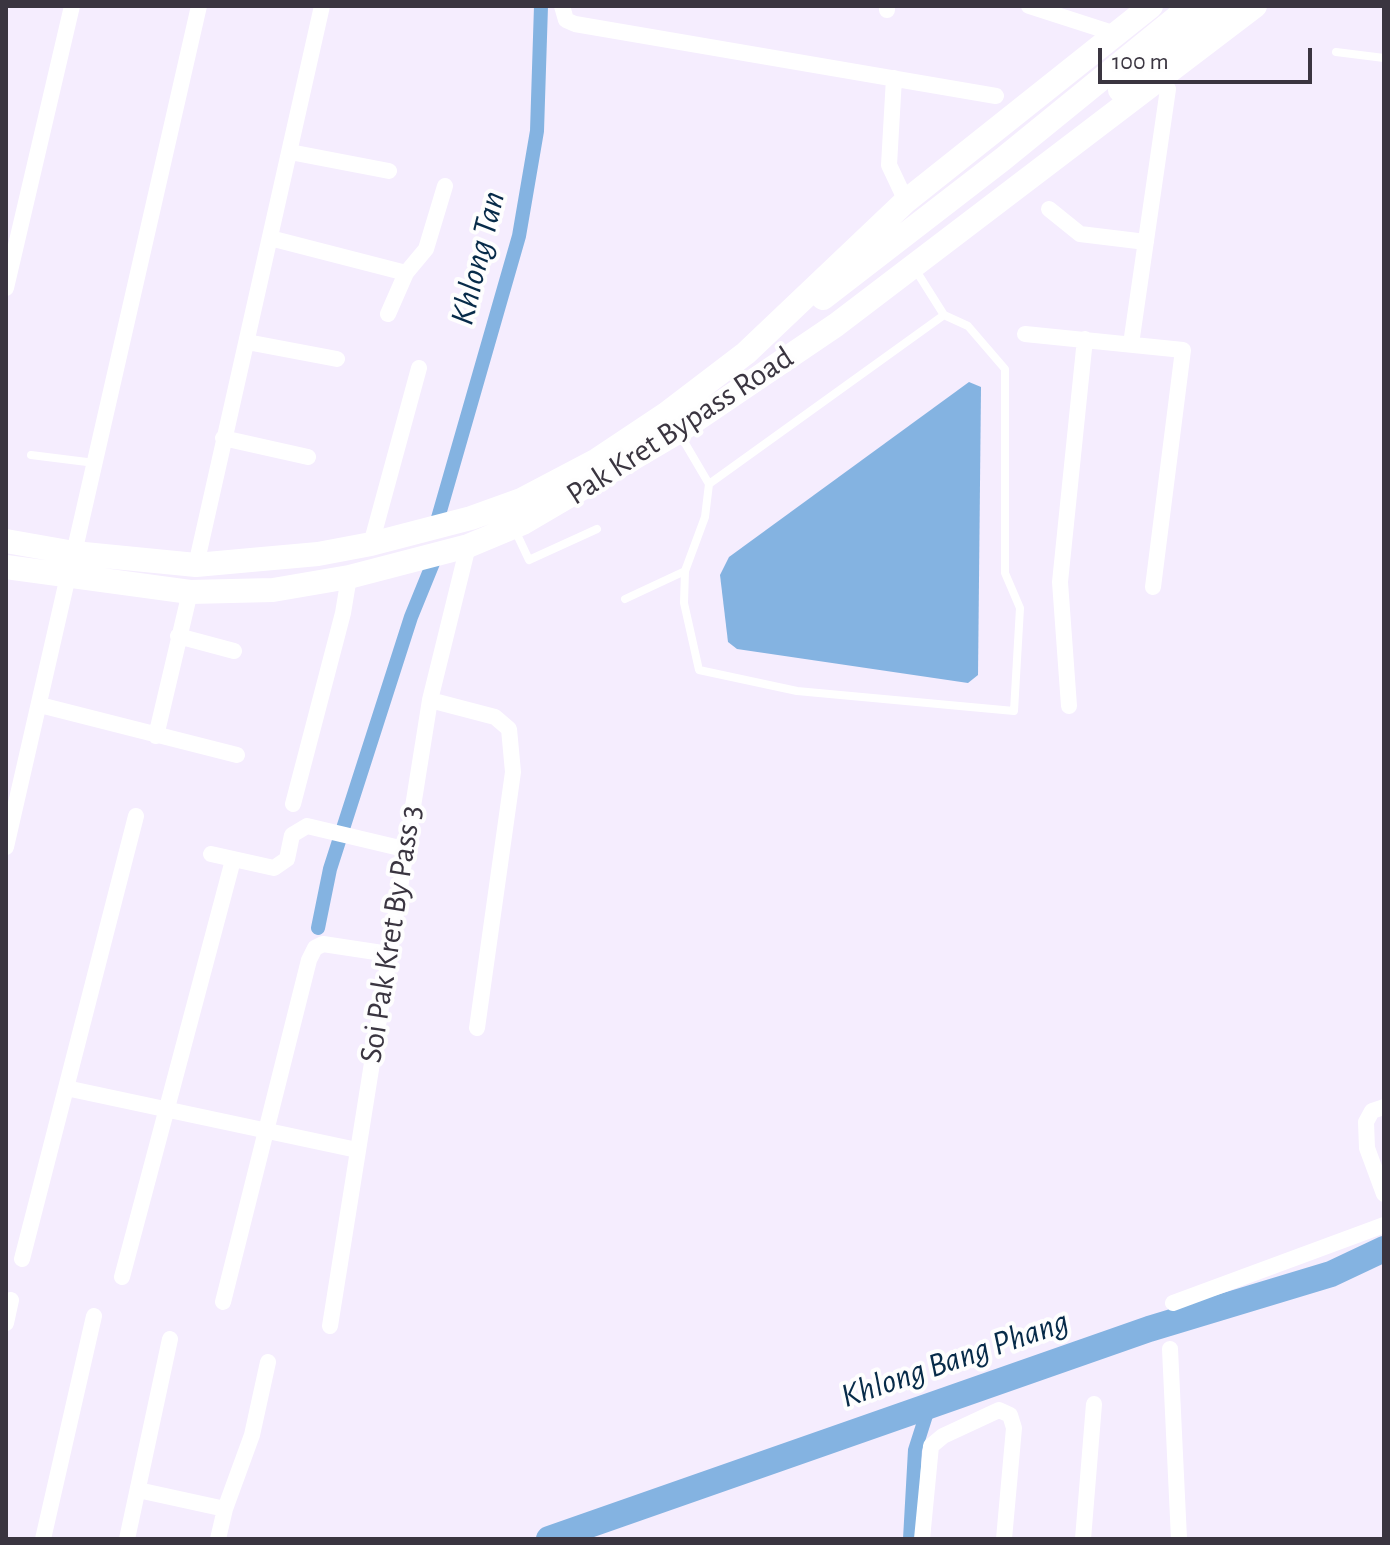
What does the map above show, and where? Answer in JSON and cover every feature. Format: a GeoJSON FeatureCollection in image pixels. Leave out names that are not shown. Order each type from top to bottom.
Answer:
{"type":"FeatureCollection","features":[{"type":"Feature","properties":{"kind":"main road","name":"Pak Kret Bypass Road"},"geometry":{"type":"LineString","coordinates":[[6,567],[196,565],[318,554],[371,544],[471,518],[521,500],[597,460],[666,414],[746,353],[906,201],[1151,6]]}},
{"type":"Feature","properties":{"kind":"main road"},"geometry":{"type":"LineString","coordinates":[[773,368],[843,304],[1191,6]]}},
{"type":"Feature","properties":{"kind":"main road"},"geometry":{"type":"LineString","coordinates":[[746,353],[1010,163],[1082,120],[1224,6]]}},
{"type":"Feature","properties":{"kind":"main road","name":"Pak Kret Bypass Road"},"geometry":{"type":"LineString","coordinates":[[6,541],[71,565],[190,592],[273,590],[349,577],[468,546],[514,527],[608,477],[773,368],[913,267],[1255,6]]}},
{"type":"Feature","properties":{"kind":"street"},"geometry":{"type":"LineString","coordinates":[[6,288],[72,6]]}},
{"type":"Feature","properties":{"kind":"street"},"geometry":{"type":"LineString","coordinates":[[6,847],[199,6]]}},
{"type":"Feature","properties":{"kind":"street"},"geometry":{"type":"LineString","coordinates":[[196,565],[322,6]]}},
{"type":"Feature","properties":{"kind":"street"},"geometry":{"type":"LineString","coordinates":[[562,6],[566,20],[575,24],[996,96]]}},
{"type":"Feature","properties":{"kind":"street"},"geometry":{"type":"LineString","coordinates":[[1029,6],[1116,34]]}},
{"type":"Feature","properties":{"kind":"street"},"geometry":{"type":"LineString","coordinates":[[894,78],[889,165],[906,201]]}},
{"type":"Feature","properties":{"kind":"street"},"geometry":{"type":"LineString","coordinates":[[1131,344],[1168,89],[1161,78]]}},
{"type":"Feature","properties":{"kind":"street"},"geometry":{"type":"LineString","coordinates":[[290,152],[389,171]]}},
{"type":"Feature","properties":{"kind":"street"},"geometry":{"type":"LineString","coordinates":[[388,314],[406,273],[426,249],[445,186]]}},
{"type":"Feature","properties":{"kind":"street"},"geometry":{"type":"LineString","coordinates":[[1049,209],[1080,234],[1146,242]]}},
{"type":"Feature","properties":{"kind":"street"},"geometry":{"type":"LineString","coordinates":[[270,238],[406,273]]}},
{"type":"Feature","properties":{"kind":"street"},"geometry":{"type":"LineString","coordinates":[[1025,334],[1178,348],[1184,355],[1153,587]]}},
{"type":"Feature","properties":{"kind":"street"},"geometry":{"type":"LineString","coordinates":[[1069,706],[1060,582],[1085,339]]}},
{"type":"Feature","properties":{"kind":"street"},"geometry":{"type":"LineString","coordinates":[[247,342],[337,359]]}},
{"type":"Feature","properties":{"kind":"street"},"geometry":{"type":"LineString","coordinates":[[371,544],[419,368]]}},
{"type":"Feature","properties":{"kind":"street"},"geometry":{"type":"LineString","coordinates":[[223,438],[308,457]]}},
{"type":"Feature","properties":{"kind":"street","name":"Soi Pak Kret By Pass 3"},"geometry":{"type":"LineString","coordinates":[[330,1326],[430,700],[468,546]]}},
{"type":"Feature","properties":{"kind":"street"},"geometry":{"type":"LineString","coordinates":[[293,804],[343,613],[349,577]]}},
{"type":"Feature","properties":{"kind":"street"},"geometry":{"type":"LineString","coordinates":[[156,736],[190,592]]}},
{"type":"Feature","properties":{"kind":"street"},"geometry":{"type":"LineString","coordinates":[[178,636],[234,651]]}},
{"type":"Feature","properties":{"kind":"street"},"geometry":{"type":"LineString","coordinates":[[430,700],[495,717],[509,729],[513,772],[477,1028]]}},
{"type":"Feature","properties":{"kind":"street"},"geometry":{"type":"LineString","coordinates":[[40,705],[237,755]]}},
{"type":"Feature","properties":{"kind":"street"},"geometry":{"type":"LineString","coordinates":[[22,1259],[136,816]]}},
{"type":"Feature","properties":{"kind":"street"},"geometry":{"type":"LineString","coordinates":[[211,854],[266,868],[280,865],[287,859],[292,835],[307,826],[404,849]]}},
{"type":"Feature","properties":{"kind":"street"},"geometry":{"type":"LineString","coordinates":[[122,1277],[233,860]]}},
{"type":"Feature","properties":{"kind":"street"},"geometry":{"type":"LineString","coordinates":[[223,1302],[265,1130],[315,948],[323,944],[389,954]]}},
{"type":"Feature","properties":{"kind":"street"},"geometry":{"type":"LineString","coordinates":[[66,1088],[357,1150]]}},
{"type":"Feature","properties":{"kind":"street"},"geometry":{"type":"LineString","coordinates":[[1384,1107],[1372,1111],[1366,1122],[1367,1148],[1384,1194]]}},
{"type":"Feature","properties":{"kind":"street"},"geometry":{"type":"LineString","coordinates":[[1173,1303],[1384,1225]]}},
{"type":"Feature","properties":{"kind":"street"},"geometry":{"type":"LineString","coordinates":[[6,1323],[11,1300]]}},
{"type":"Feature","properties":{"kind":"street"},"geometry":{"type":"LineString","coordinates":[[43,1539],[94,1316]]}},
{"type":"Feature","properties":{"kind":"street"},"geometry":{"type":"LineString","coordinates":[[127,1539],[170,1339]]}},
{"type":"Feature","properties":{"kind":"street"},"geometry":{"type":"LineString","coordinates":[[1170,1349],[1179,1539]]}},
{"type":"Feature","properties":{"kind":"street"},"geometry":{"type":"LineString","coordinates":[[218,1539],[225,1509],[252,1435],[268,1362]]}},
{"type":"Feature","properties":{"kind":"street"},"geometry":{"type":"LineString","coordinates":[[1083,1539],[1094,1404]]}},
{"type":"Feature","properties":{"kind":"street"},"geometry":{"type":"LineString","coordinates":[[922,1539],[931,1446],[943,1436],[999,1410],[1010,1415],[1014,1428],[1004,1539]]}},
{"type":"Feature","properties":{"kind":"street"},"geometry":{"type":"LineString","coordinates":[[138,1490],[225,1509]]}},
{"type":"Feature","properties":{"kind":"lane"},"geometry":{"type":"LineString","coordinates":[[1336,52],[1384,58]]}},
{"type":"Feature","properties":{"kind":"lane"},"geometry":{"type":"LineString","coordinates":[[678,432],[709,484],[705,517],[685,571],[684,603],[695,662],[704,673],[797,691],[1014,711],[1018,693],[1020,608],[1005,573],[1005,369],[968,326],[944,315],[913,267]]}},
{"type":"Feature","properties":{"kind":"lane"},"geometry":{"type":"LineString","coordinates":[[709,484],[944,315]]}},
{"type":"Feature","properties":{"kind":"lane"},"geometry":{"type":"LineString","coordinates":[[31,455],[95,463]]}},
{"type":"Feature","properties":{"kind":"lane"},"geometry":{"type":"LineString","coordinates":[[514,527],[529,560],[597,529]]}},
{"type":"Feature","properties":{"kind":"lane"},"geometry":{"type":"LineString","coordinates":[[625,599],[685,571]]}},
{"type":"Feature","properties":{"kind":"water"},"geometry":{"type":"Polygon","coordinates":[[[969,382],[981,387],[978,675],[968,683],[737,649],[728,642],[720,575],[729,557],[969,382]]]}},
{"type":"Feature","properties":{"kind":"waterway","name":"Khlong Tan"},"geometry":{"type":"LineString","coordinates":[[438,518],[519,236],[537,131],[541,6]]}},
{"type":"Feature","properties":{"kind":"waterway","name":"Khlong Tan"},"geometry":{"type":"LineString","coordinates":[[318,928],[330,869],[411,617],[433,563]]}},
{"type":"Feature","properties":{"kind":"waterway","name":"Khlong Bang Phang"},"geometry":{"type":"LineString","coordinates":[[549,1539],[1149,1329],[1331,1274],[1384,1249]]}},
{"type":"Feature","properties":{"kind":"waterway"},"geometry":{"type":"LineString","coordinates":[[910,1539],[915,1450],[929,1406]]}}]}
